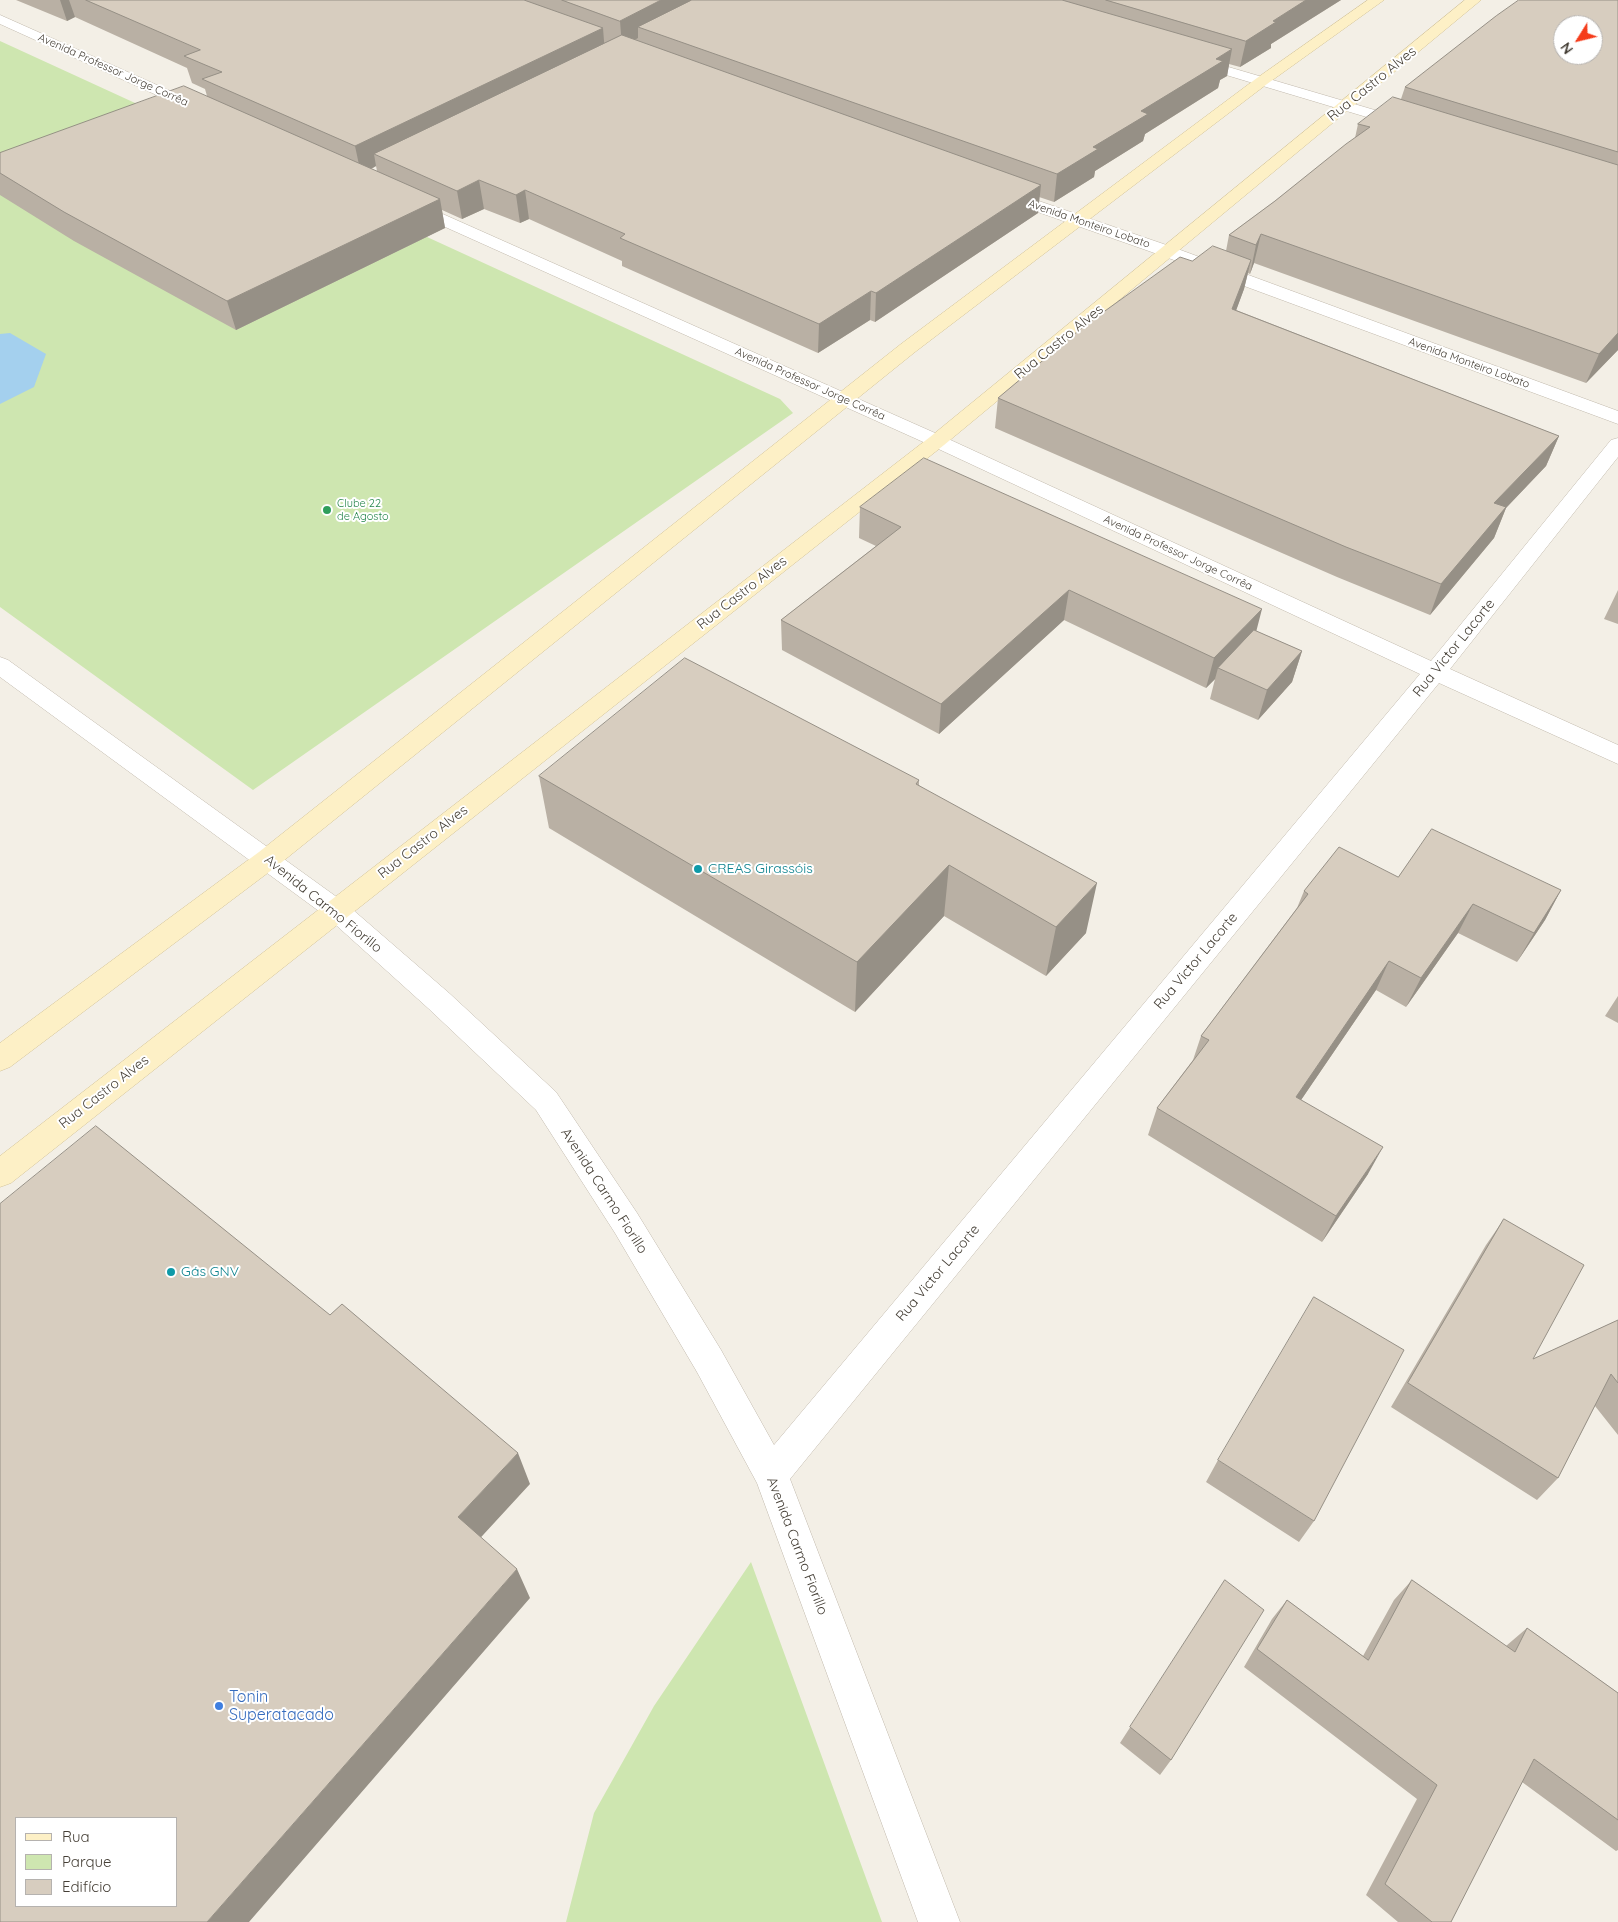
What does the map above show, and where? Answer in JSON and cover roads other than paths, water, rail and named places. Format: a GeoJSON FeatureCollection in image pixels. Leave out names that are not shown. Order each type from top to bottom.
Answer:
{"type":"FeatureCollection","features":[{"type":"Feature","properties":{"kind":"main road"},"geometry":{"type":"LineString","coordinates":[[0,1059],[268,859],[908,348],[1262,81],[1377,0]]}},
{"type":"Feature","properties":{"kind":"main road","name":"Rua Castro Alves"},"geometry":{"type":"LineString","coordinates":[[0,1174],[937,441],[1474,0]]}},
{"type":"Feature","properties":{"kind":"street","name":"Avenida Professor Jorge Corrêa"},"geometry":{"type":"LineString","coordinates":[[0,18],[217,117]]}},
{"type":"Feature","properties":{"kind":"street"},"geometry":{"type":"LineString","coordinates":[[1179,56],[1421,128]]}},
{"type":"Feature","properties":{"kind":"street","name":"Avenida Monteiro Lobato"},"geometry":{"type":"LineString","coordinates":[[984,186],[1169,252],[1618,418]]}},
{"type":"Feature","properties":{"kind":"street","name":"Avenida Professor Jorge Corrêa"},"geometry":{"type":"LineString","coordinates":[[398,199],[937,441],[1618,755]]}},
{"type":"Feature","properties":{"kind":"street","name":"Rua Victor Lacorte"},"geometry":{"type":"LineString","coordinates":[[771,1475],[1435,672],[1618,444]]}},
{"type":"Feature","properties":{"kind":"street","name":"Avenida Carmo Fiorillo"},"geometry":{"type":"LineString","coordinates":[[0,665],[336,910],[439,1001],[546,1102],[626,1223],[709,1361],[771,1475],[939,1922]]}},
{"type":"Feature","properties":{"kind":"water"},"geometry":{"type":"Polygon","coordinates":[[[10,333],[46,354],[34,387],[0,404],[0,334],[10,333]]]}},
{"type":"Feature","properties":{"kind":"place","name":"Clube 22 de Agosto"},"geometry":{"type":"Point","coordinates":[327,510]}},
{"type":"Feature","properties":{"kind":"place","name":"CREAS Girassóis"},"geometry":{"type":"Point","coordinates":[698,869]}},
{"type":"Feature","properties":{"kind":"place","name":"Gás GNV"},"geometry":{"type":"Point","coordinates":[171,1272]}},
{"type":"Feature","properties":{"kind":"place","name":"Tonin Superatacado"},"geometry":{"type":"Point","coordinates":[219,1706]}}]}
